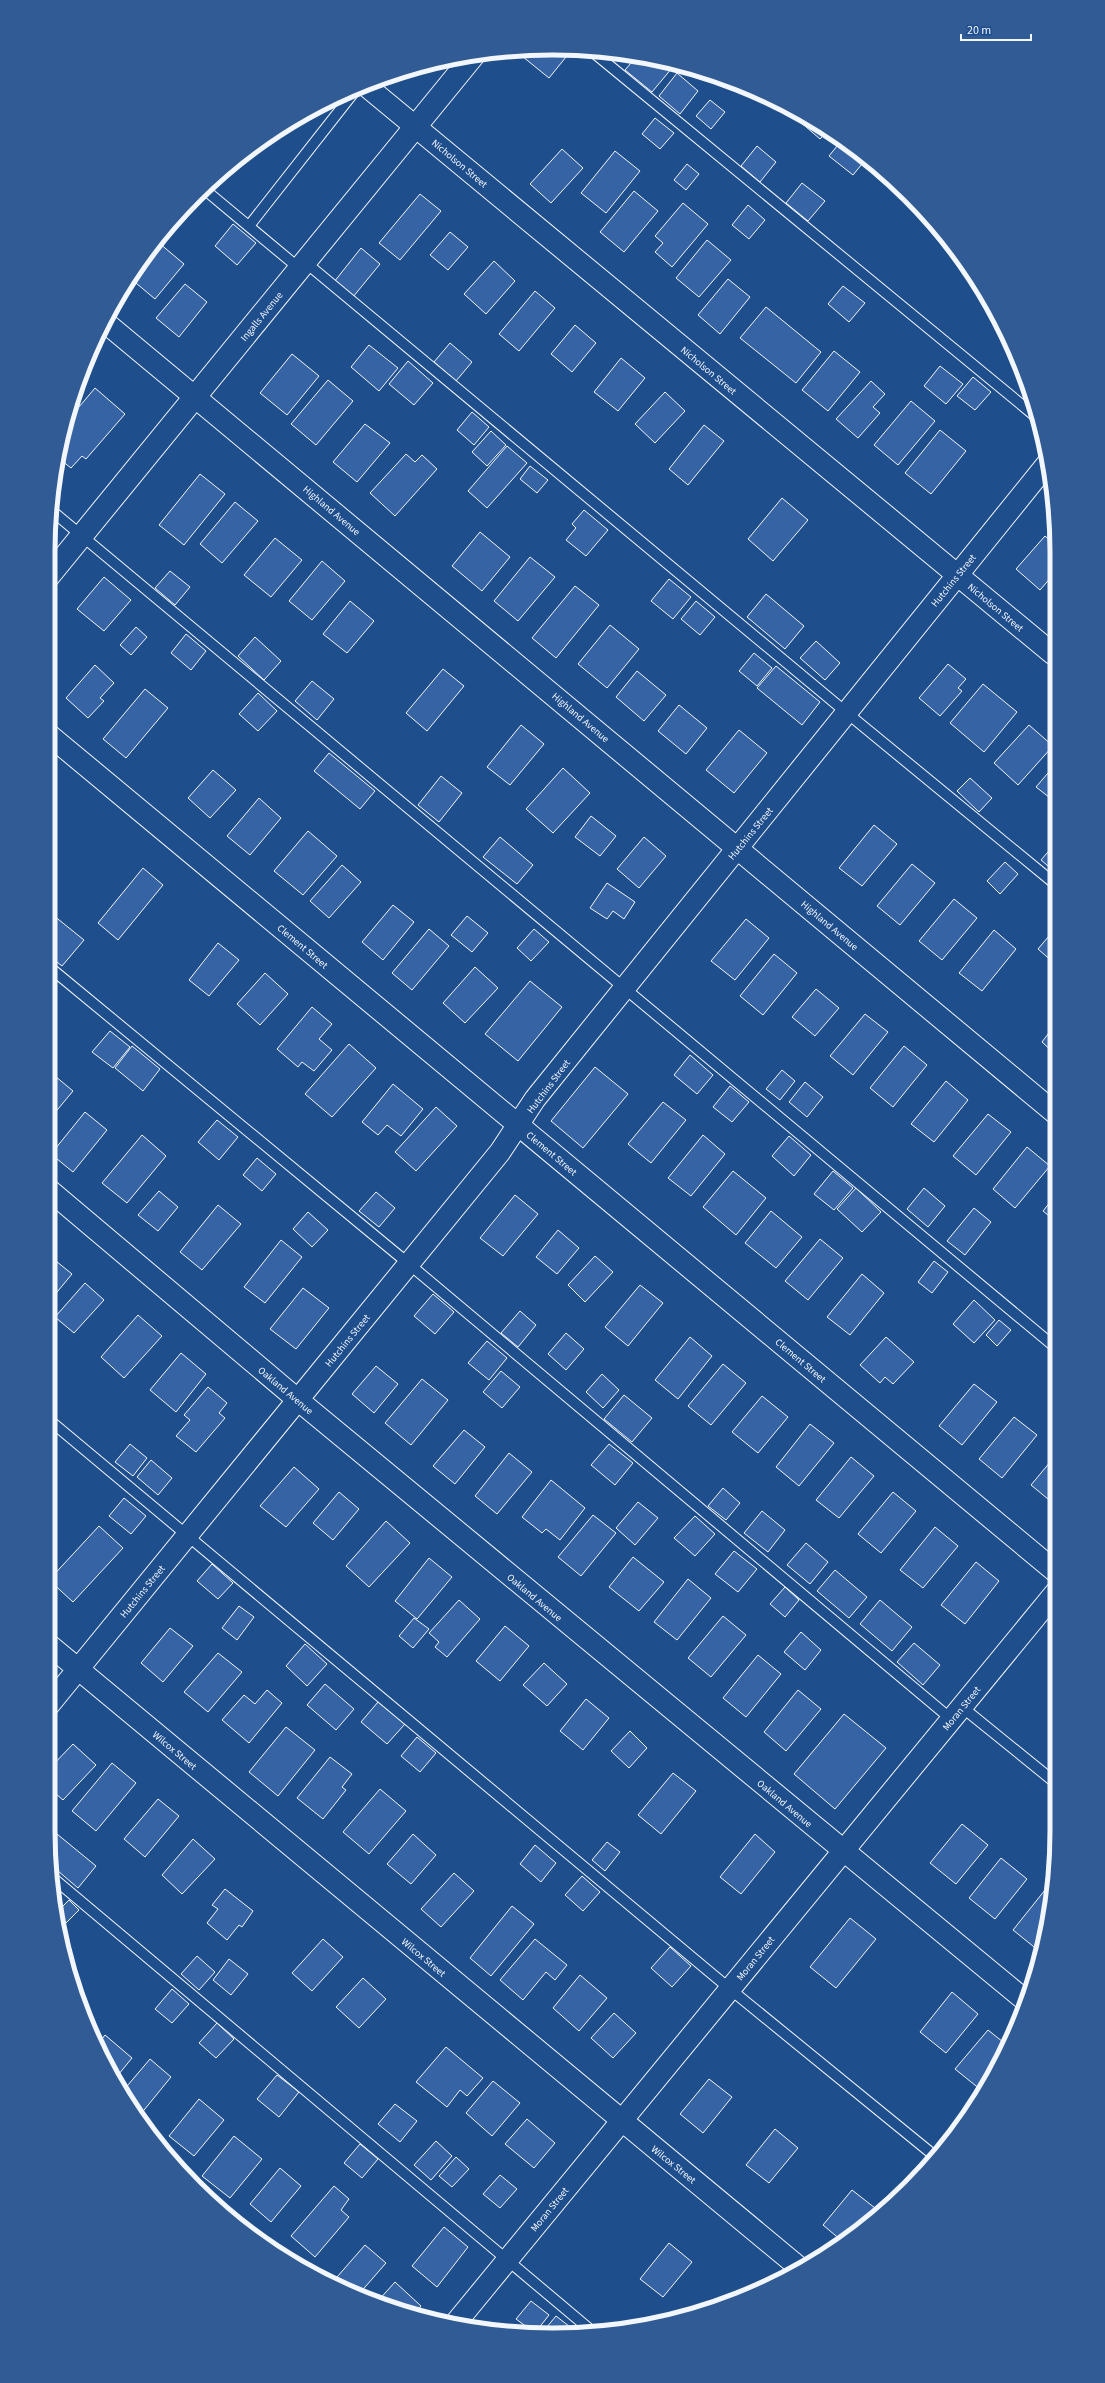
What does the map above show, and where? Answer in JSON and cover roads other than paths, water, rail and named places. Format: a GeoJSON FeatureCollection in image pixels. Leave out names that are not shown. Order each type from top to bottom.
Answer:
{"type":"FeatureCollection","features":[{"type":"Feature","properties":{"kind":"street","name":"Ingalls Avenue"},"geometry":{"type":"LineString","coordinates":[[55,568],[468,63]]}},
{"type":"Feature","properties":{"kind":"street","name":"Nicholson Street"},"geometry":{"type":"LineString","coordinates":[[371,90],[1050,652]]}},
{"type":"Feature","properties":{"kind":"street","name":"Highland Avenue"},"geometry":{"type":"LineString","coordinates":[[110,326],[196,396],[1050,1109]]}},
{"type":"Feature","properties":{"kind":"street","name":"Hutchins Street"},"geometry":{"type":"LineString","coordinates":[[55,1697],[500,1152],[535,1099],[1043,469]]}},
{"type":"Feature","properties":{"kind":"street","name":"Clement Street"},"geometry":{"type":"LineString","coordinates":[[55,740],[1050,1567]]}},
{"type":"Feature","properties":{"kind":"street","name":"Oakland Avenue"},"geometry":{"type":"LineString","coordinates":[[55,1195],[298,1400],[843,1852],[1021,1997]]}},
{"type":"Feature","properties":{"kind":"street","name":"Moran Street"},"geometry":{"type":"LineString","coordinates":[[459,2319],[1050,1599]]}},
{"type":"Feature","properties":{"kind":"street","name":"Wilcox Street"},"geometry":{"type":"LineString","coordinates":[[55,1650],[795,2264]]}},
{"type":"Feature","properties":{"kind":"lane"},"geometry":{"type":"LineString","coordinates":[[600,57],[1029,411]]}},
{"type":"Feature","properties":{"kind":"lane"},"geometry":{"type":"LineString","coordinates":[[249,226],[349,99]]}},
{"type":"Feature","properties":{"kind":"lane"},"geometry":{"type":"LineString","coordinates":[[209,193],[249,226],[302,265],[1050,879]]}},
{"type":"Feature","properties":{"kind":"lane"},"geometry":{"type":"LineString","coordinates":[[57,515],[1050,1343]]}},
{"type":"Feature","properties":{"kind":"lane"},"geometry":{"type":"LineString","coordinates":[[55,972],[956,1713],[1050,1779]]}},
{"type":"Feature","properties":{"kind":"lane"},"geometry":{"type":"LineString","coordinates":[[55,1425],[730,1989],[931,2153]]}},
{"type":"Feature","properties":{"kind":"lane"},"geometry":{"type":"LineString","coordinates":[[58,1882],[587,2327]]}}]}
